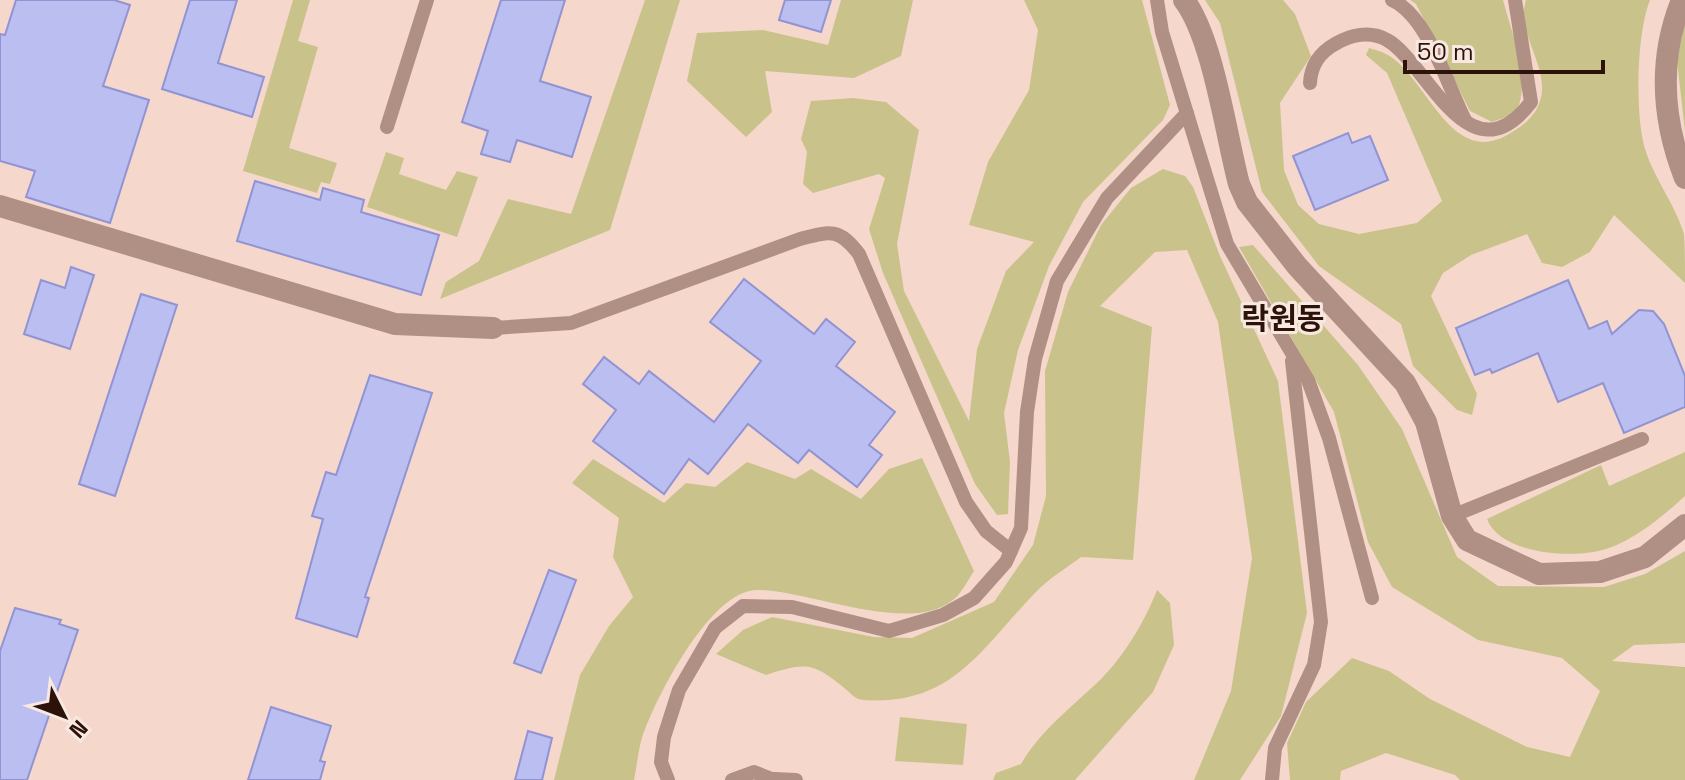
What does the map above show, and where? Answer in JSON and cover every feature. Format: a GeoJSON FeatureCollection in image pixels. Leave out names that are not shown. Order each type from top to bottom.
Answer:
{"type":"FeatureCollection","features":[{"type":"Feature","properties":{"kind":"street"},"geometry":{"type":"LineString","coordinates":[[1184,0],[1192,11],[1205,48],[1239,184],[1247,202],[1297,266],[1405,383],[1426,422],[1452,516],[1467,540],[1539,574],[1600,572],[1645,557],[1685,525]]}},
{"type":"Feature","properties":{"kind":"street"},"geometry":{"type":"LineString","coordinates":[[1682,0],[1668,42],[1665,69],[1670,127],[1685,178]]}},
{"type":"Feature","properties":{"kind":"street"},"geometry":{"type":"LineString","coordinates":[[0,206],[395,324],[493,328]]}},
{"type":"Feature","properties":{"kind":"lane"},"geometry":{"type":"LineString","coordinates":[[387,127],[427,0]]}},
{"type":"Feature","properties":{"kind":"lane"},"geometry":{"type":"LineString","coordinates":[[1157,0],[1162,32],[1227,244],[1308,380],[1329,438],[1372,598]]}},
{"type":"Feature","properties":{"kind":"lane"},"geometry":{"type":"LineString","coordinates":[[1392,0],[1419,22],[1465,121]]}},
{"type":"Feature","properties":{"kind":"lane"},"geometry":{"type":"LineString","coordinates":[[1310,83],[1311,68],[1325,50],[1347,37],[1369,34],[1388,40],[1447,109],[1465,121],[1485,128],[1511,123],[1531,102],[1515,0]]}},
{"type":"Feature","properties":{"kind":"lane"},"geometry":{"type":"LineString","coordinates":[[668,780],[661,762],[664,737],[679,690],[715,628],[743,606],[792,607],[889,631],[943,615],[974,598],[1006,562],[1021,528],[1027,412],[1035,359],[1057,281],[1107,198],[1187,113]]}},
{"type":"Feature","properties":{"kind":"lane"},"geometry":{"type":"LineString","coordinates":[[493,328],[571,323],[800,239],[829,231],[846,237],[859,254],[966,502],[986,531],[1011,551]]}},
{"type":"Feature","properties":{"kind":"lane"},"geometry":{"type":"LineString","coordinates":[[1272,780],[1275,748],[1314,665],[1321,622],[1292,353]]}},
{"type":"Feature","properties":{"kind":"lane"},"geometry":{"type":"LineString","coordinates":[[1452,516],[1642,439]]}},
{"type":"Feature","properties":{"kind":"lane"},"geometry":{"type":"LineString","coordinates":[[732,780],[754,772],[774,780],[796,780]]}},
{"type":"Feature","properties":{"kind":"shaded area"},"geometry":{"type":"Polygon","coordinates":[[[293,0],[310,0],[298,41],[318,47],[289,148],[337,163],[330,184],[321,182],[317,193],[243,171],[293,0]]]}},
{"type":"Feature","properties":{"kind":"shaded area"},"geometry":{"type":"Polygon","coordinates":[[[645,0],[680,0],[610,230],[440,299],[446,282],[479,261],[508,199],[571,214],[645,0]]]}},
{"type":"Feature","properties":{"kind":"shaded area"},"geometry":{"type":"Polygon","coordinates":[[[841,0],[913,0],[901,56],[854,78],[765,71],[772,112],[746,137],[687,81],[697,33],[763,30],[828,45],[841,0]]]}},
{"type":"Feature","properties":{"kind":"shaded area"},"geometry":{"type":"Polygon","coordinates":[[[1024,0],[1142,0],[1170,105],[1163,120],[1083,202],[1049,266],[1018,350],[1004,413],[1010,462],[1008,514],[997,515],[975,484],[883,273],[869,229],[885,178],[879,174],[813,193],[803,184],[807,152],[801,139],[811,101],[853,98],[886,102],[919,130],[897,244],[904,291],[969,421],[977,349],[1006,271],[1034,242],[969,225],[988,162],[1029,90],[1038,30],[1024,0]]]}},
{"type":"Feature","properties":{"kind":"shaded area"},"geometry":{"type":"Polygon","coordinates":[[[1205,0],[1283,0],[1295,14],[1311,56],[1280,103],[1284,170],[1298,205],[1319,224],[1359,234],[1417,223],[1442,201],[1387,73],[1366,55],[1369,48],[1386,54],[1401,65],[1456,131],[1472,140],[1491,141],[1525,123],[1540,101],[1541,76],[1525,25],[1526,0],[1650,0],[1640,48],[1640,121],[1650,162],[1684,234],[1685,283],[1614,215],[1590,252],[1562,267],[1542,263],[1527,234],[1471,255],[1443,273],[1431,296],[1477,394],[1472,415],[1457,410],[1413,366],[1401,324],[1319,266],[1262,192],[1220,23],[1205,0]]]}},
{"type":"Feature","properties":{"kind":"shaded area"},"geometry":{"type":"Polygon","coordinates":[[[1410,0],[1503,0],[1521,73],[1520,101],[1515,114],[1492,122],[1470,111],[1416,4],[1410,0]]]}},
{"type":"Feature","properties":{"kind":"shaded area"},"geometry":{"type":"Polygon","coordinates":[[[1685,20],[1685,131],[1677,61],[1685,20]]]}},
{"type":"Feature","properties":{"kind":"shaded area"},"geometry":{"type":"Polygon","coordinates":[[[386,152],[404,158],[399,174],[446,190],[457,171],[478,177],[457,237],[367,207],[386,152]]]}},
{"type":"Feature","properties":{"kind":"shaded area"},"geometry":{"type":"Polygon","coordinates":[[[1163,169],[1185,176],[1193,187],[1220,256],[1278,381],[1307,613],[1281,716],[1240,780],[1194,780],[1231,691],[1252,558],[1218,322],[1187,250],[1155,252],[1100,306],[1152,327],[1133,560],[1081,557],[1041,587],[966,667],[922,693],[895,699],[863,700],[810,667],[766,675],[716,654],[743,630],[772,617],[874,637],[912,638],[994,602],[1033,545],[1046,496],[1045,371],[1068,292],[1101,225],[1131,188],[1163,169]]]}},
{"type":"Feature","properties":{"kind":"shaded area"},"geometry":{"type":"Polygon","coordinates":[[[1253,245],[1358,365],[1402,429],[1457,557],[1498,586],[1604,587],[1645,574],[1685,551],[1685,643],[1634,645],[1612,661],[1685,667],[1685,780],[1460,780],[1455,775],[1386,753],[1341,771],[1340,780],[1290,780],[1287,743],[1306,702],[1352,658],[1389,671],[1430,699],[1527,747],[1570,757],[1600,691],[1562,658],[1478,640],[1392,587],[1368,542],[1334,412],[1239,247],[1253,245]]]}},
{"type":"Feature","properties":{"kind":"shaded area"},"geometry":{"type":"Polygon","coordinates":[[[1685,452],[1685,496],[1640,532],[1609,548],[1578,554],[1541,552],[1507,540],[1495,531],[1487,519],[1601,465],[1609,486],[1685,452]]]}},
{"type":"Feature","properties":{"kind":"shaded area"},"geometry":{"type":"Polygon","coordinates":[[[922,458],[974,571],[953,600],[934,610],[910,613],[857,608],[777,592],[756,590],[738,595],[703,627],[672,674],[642,738],[634,780],[554,780],[580,675],[609,626],[633,597],[613,557],[619,518],[572,483],[593,459],[664,503],[686,483],[715,487],[747,462],[795,479],[811,469],[861,499],[889,469],[922,458]]]}},
{"type":"Feature","properties":{"kind":"shaded area"},"geometry":{"type":"Polygon","coordinates":[[[1157,590],[1170,603],[1174,645],[1153,692],[1075,780],[993,780],[996,773],[1021,764],[1047,730],[1110,670],[1133,638],[1157,590]]]}},
{"type":"Feature","properties":{"kind":"shaded area"},"geometry":{"type":"Polygon","coordinates":[[[900,717],[967,724],[963,765],[895,761],[900,717]]]}},
{"type":"Feature","properties":{"kind":"building"},"geometry":{"type":"Polygon","coordinates":[[[16,0],[114,0],[130,5],[103,86],[149,100],[110,223],[26,197],[35,171],[0,161],[0,34],[5,35],[16,0]]]}},
{"type":"Feature","properties":{"kind":"building"},"geometry":{"type":"Polygon","coordinates":[[[190,0],[237,0],[218,63],[264,77],[252,117],[162,89],[190,0]]]}},
{"type":"Feature","properties":{"kind":"building"},"geometry":{"type":"Polygon","coordinates":[[[501,0],[565,0],[540,81],[591,97],[572,157],[517,140],[510,162],[481,154],[488,131],[462,122],[501,0]]]}},
{"type":"Feature","properties":{"kind":"building"},"geometry":{"type":"Polygon","coordinates":[[[785,0],[831,0],[821,32],[779,20],[785,0]]]}},
{"type":"Feature","properties":{"kind":"building"},"geometry":{"type":"Polygon","coordinates":[[[1348,133],[1352,143],[1370,136],[1388,180],[1315,210],[1293,156],[1348,133]]]}},
{"type":"Feature","properties":{"kind":"building"},"geometry":{"type":"Polygon","coordinates":[[[255,181],[320,200],[323,188],[364,200],[361,212],[439,235],[421,295],[237,241],[255,181]]]}},
{"type":"Feature","properties":{"kind":"building"},"geometry":{"type":"Polygon","coordinates":[[[71,267],[94,275],[70,349],[24,334],[41,280],[65,288],[71,267]]]}},
{"type":"Feature","properties":{"kind":"building"},"geometry":{"type":"Polygon","coordinates":[[[744,279],[814,334],[826,319],[855,342],[836,366],[895,412],[869,445],[882,455],[857,487],[809,450],[798,463],[748,424],[708,474],[689,459],[664,494],[593,441],[616,410],[583,384],[604,357],[639,384],[649,371],[714,422],[761,361],[710,322],[744,279]]]}},
{"type":"Feature","properties":{"kind":"building"},"geometry":{"type":"Polygon","coordinates":[[[1568,280],[1589,329],[1607,321],[1612,334],[1639,310],[1653,311],[1664,324],[1685,376],[1685,407],[1624,433],[1603,383],[1558,402],[1538,353],[1492,373],[1490,369],[1475,375],[1456,328],[1568,280]]]}},
{"type":"Feature","properties":{"kind":"building"},"geometry":{"type":"Polygon","coordinates":[[[141,294],[177,305],[115,496],[79,484],[141,294]]]}},
{"type":"Feature","properties":{"kind":"building"},"geometry":{"type":"Polygon","coordinates":[[[370,375],[432,393],[365,597],[369,598],[357,637],[296,618],[323,519],[312,516],[326,472],[336,475],[370,375]]]}},
{"type":"Feature","properties":{"kind":"building"},"geometry":{"type":"Polygon","coordinates":[[[549,570],[576,580],[541,673],[514,663],[549,570]]]}},
{"type":"Feature","properties":{"kind":"building"},"geometry":{"type":"Polygon","coordinates":[[[15,608],[61,620],[59,624],[78,630],[27,780],[0,780],[0,651],[15,608]]]}},
{"type":"Feature","properties":{"kind":"building"},"geometry":{"type":"Polygon","coordinates":[[[271,707],[331,726],[320,761],[325,762],[320,780],[248,780],[271,707]]]}},
{"type":"Feature","properties":{"kind":"building"},"geometry":{"type":"Polygon","coordinates":[[[528,731],[552,738],[542,780],[515,780],[528,731]]]}},
{"type":"Feature","properties":{"kind":"district","name":"락원동"},"geometry":{"type":"Point","coordinates":[1283,318]}}]}
